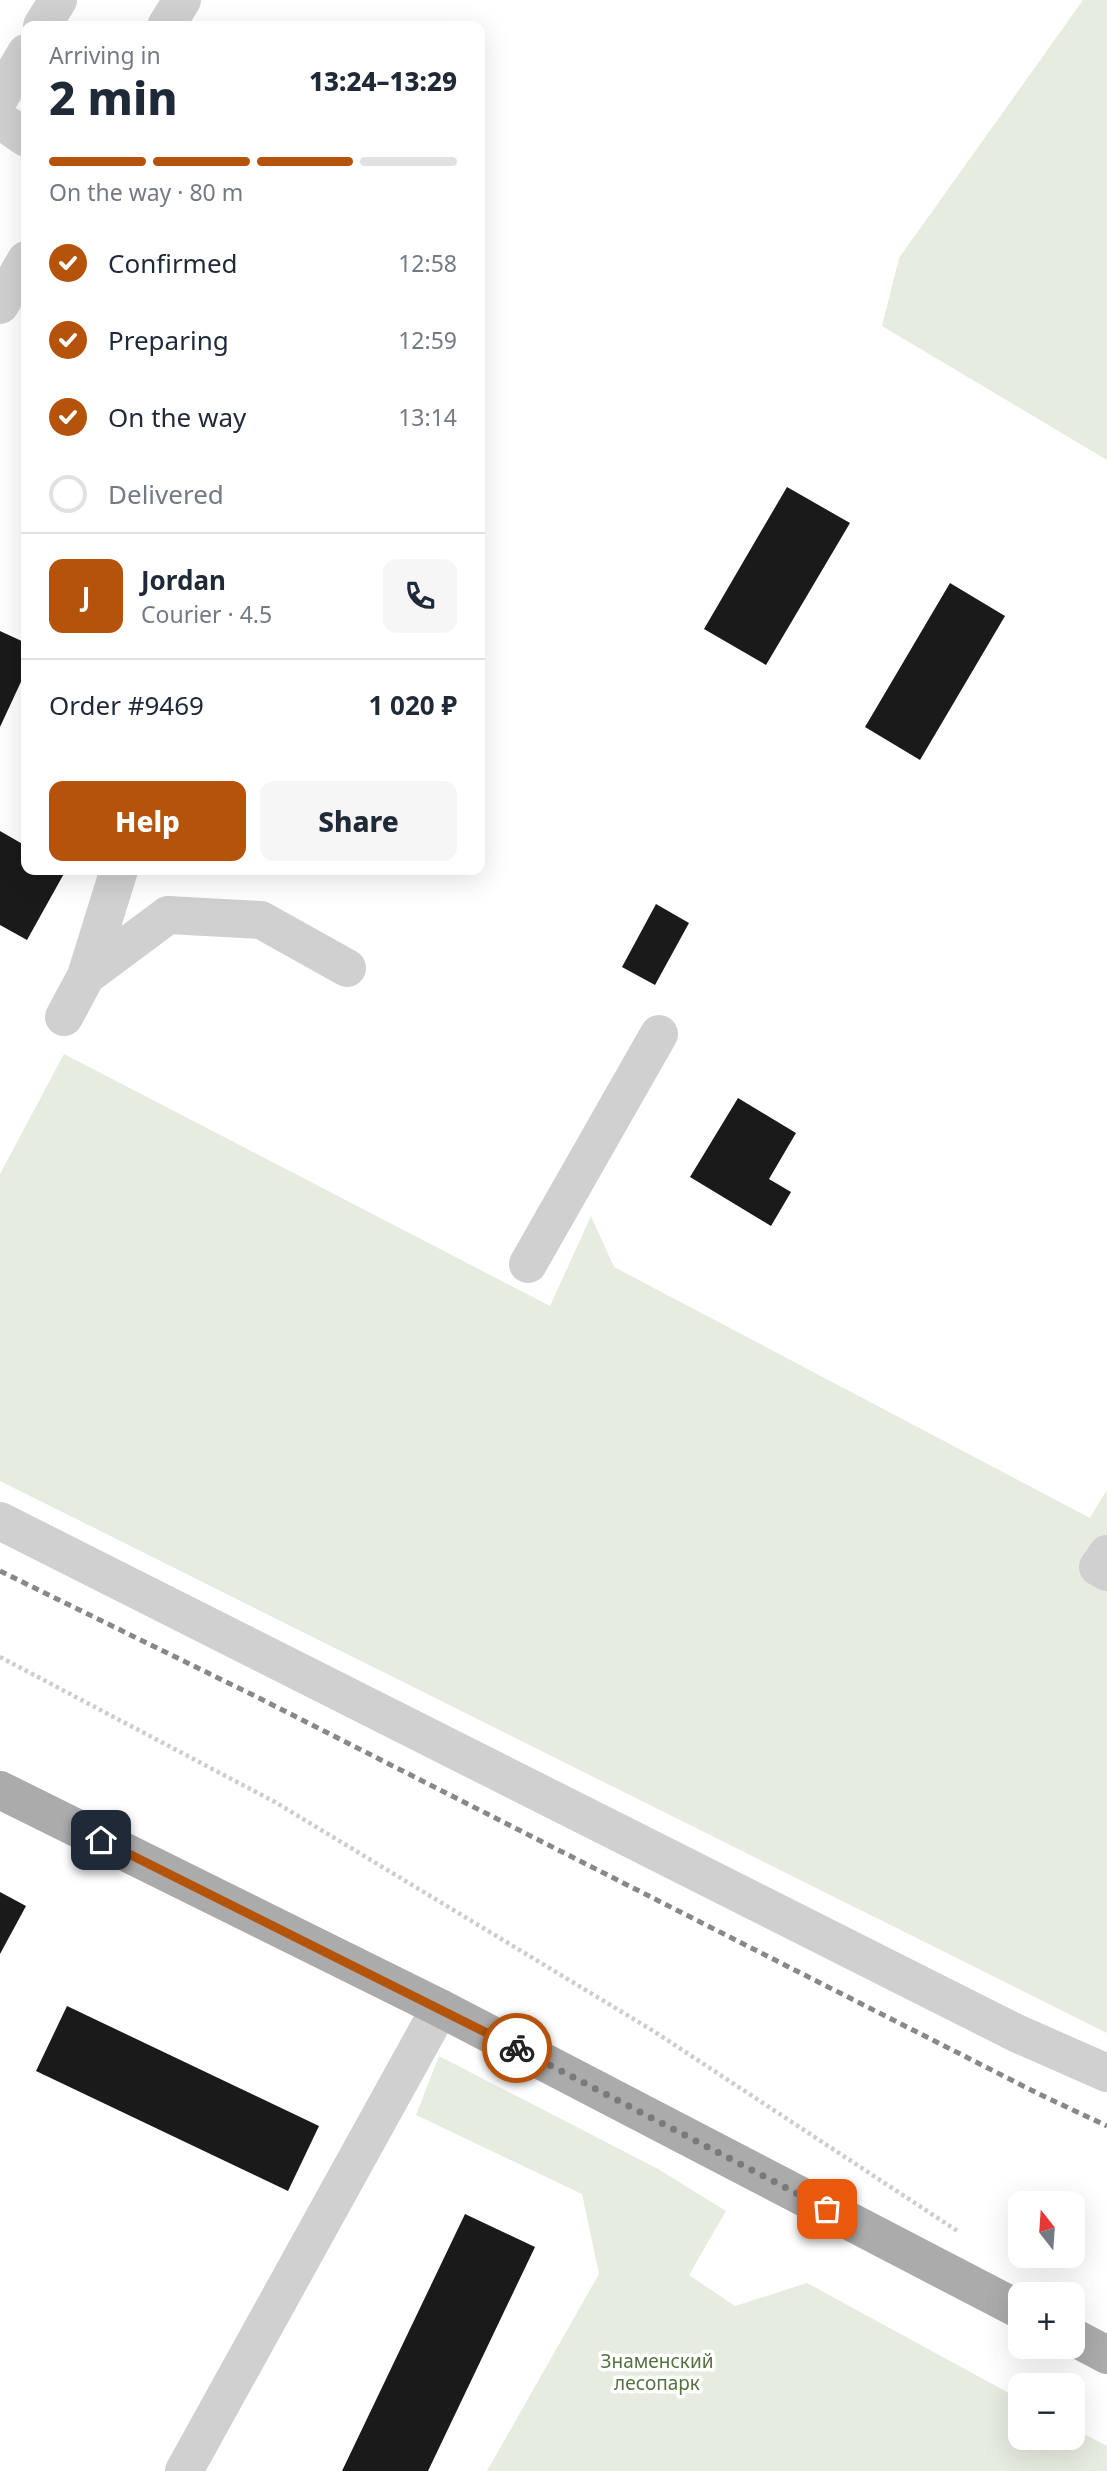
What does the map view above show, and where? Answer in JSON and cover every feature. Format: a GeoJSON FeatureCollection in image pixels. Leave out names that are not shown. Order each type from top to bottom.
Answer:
{"type":"FeatureCollection","features":[{"type":"Feature","properties":{"kind":"main road"},"geometry":{"type":"LineString","coordinates":[[0,1790],[440,2008],[1008,2304]]}},
{"type":"Feature","properties":{"kind":"main road"},"geometry":{"type":"LineString","coordinates":[[1085,2343],[1107,2355]]}},
{"type":"Feature","properties":{"kind":"lane"},"geometry":{"type":"LineString","coordinates":[[45,21],[58,0]]}},
{"type":"Feature","properties":{"kind":"lane"},"geometry":{"type":"LineString","coordinates":[[169,21],[182,0]]}},
{"type":"Feature","properties":{"kind":"lane"},"geometry":{"type":"LineString","coordinates":[[0,97],[21,61]]}},
{"type":"Feature","properties":{"kind":"lane"},"geometry":{"type":"LineString","coordinates":[[0,120],[21,135]]}},
{"type":"Feature","properties":{"kind":"lane"},"geometry":{"type":"LineString","coordinates":[[0,305],[21,269]]}},
{"type":"Feature","properties":{"kind":"lane"},"geometry":{"type":"LineString","coordinates":[[64,1017],[86,976],[117,875]]}},
{"type":"Feature","properties":{"kind":"lane"},"geometry":{"type":"LineString","coordinates":[[86,976],[169,915],[261,920],[347,968]]}},
{"type":"Feature","properties":{"kind":"lane"},"geometry":{"type":"LineString","coordinates":[[528,1264],[659,1034]]}},
{"type":"Feature","properties":{"kind":"lane"},"geometry":{"type":"LineString","coordinates":[[0,1521],[1016,2034],[1107,2073]]}},
{"type":"Feature","properties":{"kind":"lane"},"geometry":{"type":"LineString","coordinates":[[184,2471],[440,2008]]}},
{"type":"Feature","properties":{"kind":"path"},"geometry":{"type":"LineString","coordinates":[[0,1657],[275,1802],[655,2032],[959,2232]]}},
{"type":"Feature","properties":{"kind":"green space"},"geometry":{"type":"Polygon","coordinates":[[[1083,0],[1107,0],[1107,460],[882,326],[899,258],[1083,0]]]}},
{"type":"Feature","properties":{"kind":"green space"},"geometry":{"type":"Polygon","coordinates":[[[64,1054],[550,1306],[591,1216],[614,1267],[1090,1518],[1107,1490],[1107,2033],[0,1481],[0,1174],[64,1054]]]}},
{"type":"Feature","properties":{"kind":"green space","name":"Знаменский лесопарк"},"geometry":{"type":"Polygon","coordinates":[[[439,2056],[658,2169],[726,2211],[689,2275],[735,2306],[807,2283],[1008,2392],[1008,2450],[1085,2450],[1085,2434],[1107,2446],[1107,2471],[487,2471],[599,2274],[582,2194],[416,2115],[439,2056]]]}},
{"type":"Feature","properties":{"kind":"building"},"geometry":{"type":"Polygon","coordinates":[[[787,487],[850,523],[766,665],[704,629],[787,487]]]}},
{"type":"Feature","properties":{"kind":"building"},"geometry":{"type":"Polygon","coordinates":[[[950,583],[1005,616],[920,760],[865,727],[950,583]]]}},
{"type":"Feature","properties":{"kind":"building"},"geometry":{"type":"Polygon","coordinates":[[[0,631],[21,641],[21,682],[0,727],[0,631]]]}},
{"type":"Feature","properties":{"kind":"building"},"geometry":{"type":"Polygon","coordinates":[[[0,831],[21,843],[21,875],[63,875],[27,940],[0,925],[0,831]]]}},
{"type":"Feature","properties":{"kind":"building"},"geometry":{"type":"Polygon","coordinates":[[[656,904],[689,923],[655,985],[622,967],[656,904]]]}},
{"type":"Feature","properties":{"kind":"building"},"geometry":{"type":"Polygon","coordinates":[[[738,1098],[796,1133],[769,1179],[791,1192],[771,1226],[690,1177],[738,1098]]]}},
{"type":"Feature","properties":{"kind":"building"},"geometry":{"type":"Polygon","coordinates":[[[0,1892],[26,1906],[0,1954],[0,1892]]]}},
{"type":"Feature","properties":{"kind":"building"},"geometry":{"type":"Polygon","coordinates":[[[67,2006],[319,2126],[288,2191],[36,2071],[67,2006]]]}},
{"type":"Feature","properties":{"kind":"building"},"geometry":{"type":"Polygon","coordinates":[[[465,2214],[535,2247],[428,2471],[342,2471],[465,2214]]]}},
{"type":"Feature","properties":{"kind":"railway"},"geometry":{"type":"LineString","coordinates":[[0,1571],[257,1697],[1107,2126]]}},
{"type":"Feature","properties":{"kind":"way so far"},"geometry":{"type":"LineString","coordinates":[[517,2048],[827,2209]]}},
{"type":"Feature","properties":{"kind":"route"},"geometry":{"type":"LineString","coordinates":[[101,1840],[517,2048]]}}]}
